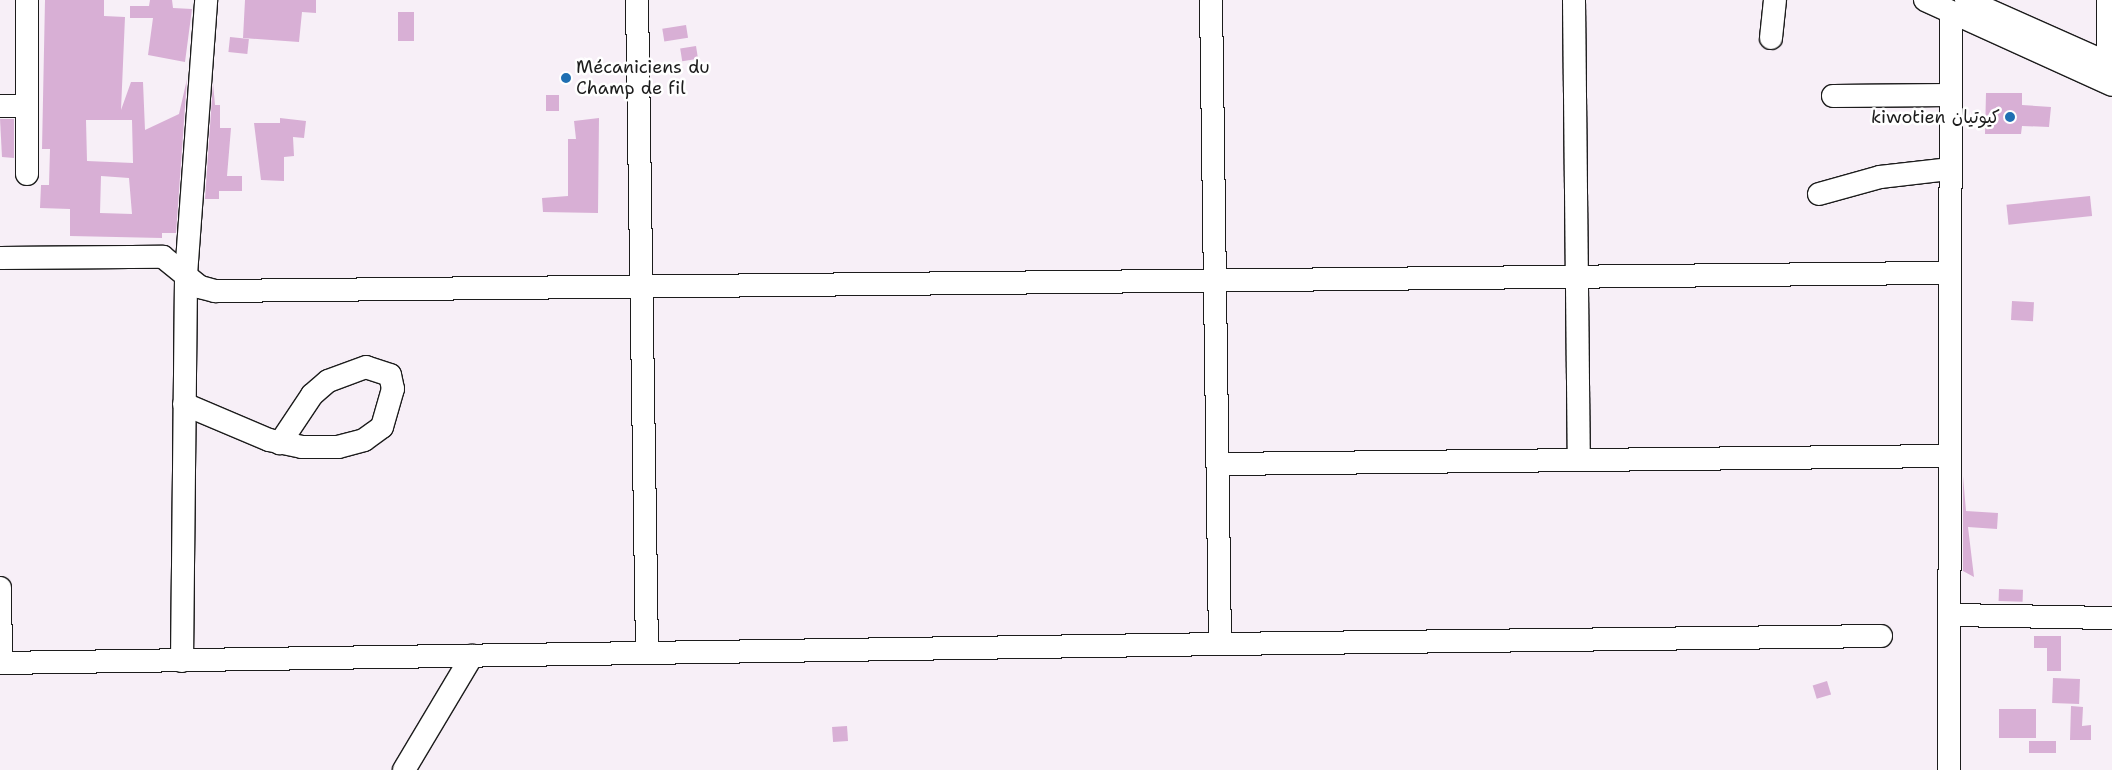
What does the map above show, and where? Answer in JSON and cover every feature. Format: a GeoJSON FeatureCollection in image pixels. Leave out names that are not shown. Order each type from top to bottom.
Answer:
{"type":"FeatureCollection","features":[{"type":"Feature","properties":{"kind":"street"},"geometry":{"type":"LineString","coordinates":[[27,0],[25,106],[27,174]]}},
{"type":"Feature","properties":{"kind":"street"},"geometry":{"type":"LineString","coordinates":[[182,661],[186,275],[206,0]]}},
{"type":"Feature","properties":{"kind":"street"},"geometry":{"type":"LineString","coordinates":[[637,0],[644,286],[647,653]]}},
{"type":"Feature","properties":{"kind":"street"},"geometry":{"type":"LineString","coordinates":[[1211,0],[1218,277],[1220,644]]}},
{"type":"Feature","properties":{"kind":"street"},"geometry":{"type":"LineString","coordinates":[[1574,0],[1575,276],[1579,460]]}},
{"type":"Feature","properties":{"kind":"street"},"geometry":{"type":"LineString","coordinates":[[1771,38],[1775,0]]}},
{"type":"Feature","properties":{"kind":"street"},"geometry":{"type":"LineString","coordinates":[[1925,0],[1958,6],[2110,64],[2108,0]]}},
{"type":"Feature","properties":{"kind":"street"},"geometry":{"type":"LineString","coordinates":[[1958,6],[2112,85]]}},
{"type":"Feature","properties":{"kind":"street"},"geometry":{"type":"LineString","coordinates":[[1949,770],[1953,615],[1948,169],[1950,95],[1958,6]]}},
{"type":"Feature","properties":{"kind":"street"},"geometry":{"type":"LineString","coordinates":[[1833,96],[1950,95]]}},
{"type":"Feature","properties":{"kind":"street"},"geometry":{"type":"LineString","coordinates":[[0,106],[25,106]]}},
{"type":"Feature","properties":{"kind":"street"},"geometry":{"type":"LineString","coordinates":[[1819,194],[1880,177],[1948,169]]}},
{"type":"Feature","properties":{"kind":"street"},"geometry":{"type":"LineString","coordinates":[[0,258],[163,257],[200,287],[215,291],[1218,277],[1948,273]]}},
{"type":"Feature","properties":{"kind":"street"},"geometry":{"type":"LineString","coordinates":[[184,404],[280,442],[338,447],[364,440],[382,427],[390,409],[393,389],[390,375],[366,367],[328,381],[312,395],[280,442]]}},
{"type":"Feature","properties":{"kind":"street"},"geometry":{"type":"LineString","coordinates":[[1220,464],[1950,456]]}},
{"type":"Feature","properties":{"kind":"street"},"geometry":{"type":"LineString","coordinates":[[0,588],[1,664],[1220,644],[1881,636]]}},
{"type":"Feature","properties":{"kind":"street"},"geometry":{"type":"LineString","coordinates":[[1953,615],[2112,618]]}},
{"type":"Feature","properties":{"kind":"street"},"geometry":{"type":"LineString","coordinates":[[404,770],[472,656]]}},
{"type":"Feature","properties":{"kind":"building"},"geometry":{"type":"Polygon","coordinates":[[[45,0],[104,0],[104,16],[125,17],[121,110],[131,82],[143,82],[145,130],[179,114],[187,79],[176,233],[162,233],[162,238],[70,236],[70,209],[40,208],[41,185],[49,185],[50,149],[42,149],[45,0]],[[86,120],[87,161],[133,163],[132,120],[86,120]],[[101,176],[100,213],[132,214],[129,178],[101,176]]]}},
{"type":"Feature","properties":{"kind":"building"},"geometry":{"type":"Polygon","coordinates":[[[150,0],[172,0],[173,8],[192,9],[185,62],[148,55],[153,18],[130,18],[130,6],[149,6],[150,0]]]}},
{"type":"Feature","properties":{"kind":"building"},"geometry":{"type":"Polygon","coordinates":[[[245,0],[316,0],[316,13],[302,12],[299,42],[243,38],[245,0]]]}},
{"type":"Feature","properties":{"kind":"building"},"geometry":{"type":"Polygon","coordinates":[[[398,12],[414,12],[414,41],[398,41],[398,12]]]}},
{"type":"Feature","properties":{"kind":"building"},"geometry":{"type":"Polygon","coordinates":[[[686,25],[688,38],[664,42],[662,29],[686,25]]]}},
{"type":"Feature","properties":{"kind":"building"},"geometry":{"type":"Polygon","coordinates":[[[230,37],[249,39],[247,54],[228,52],[230,37]]]}},
{"type":"Feature","properties":{"kind":"building"},"geometry":{"type":"Polygon","coordinates":[[[696,46],[698,59],[682,61],[680,49],[696,46]]]}},
{"type":"Feature","properties":{"kind":"building"},"geometry":{"type":"Polygon","coordinates":[[[213,83],[215,105],[220,105],[220,128],[231,128],[227,176],[242,176],[242,191],[219,191],[219,199],[205,199],[213,83]]]}},
{"type":"Feature","properties":{"kind":"building"},"geometry":{"type":"Polygon","coordinates":[[[1986,93],[2022,93],[2022,105],[2051,107],[2049,127],[2022,126],[2021,134],[1985,134],[1986,93]]]}},
{"type":"Feature","properties":{"kind":"building"},"geometry":{"type":"Polygon","coordinates":[[[546,95],[559,95],[559,111],[546,111],[546,95]]]}},
{"type":"Feature","properties":{"kind":"building"},"geometry":{"type":"Polygon","coordinates":[[[280,118],[306,121],[304,138],[293,137],[294,156],[284,157],[284,181],[261,180],[254,123],[280,123],[280,118]]]}},
{"type":"Feature","properties":{"kind":"building"},"geometry":{"type":"Polygon","coordinates":[[[599,118],[598,213],[543,212],[542,198],[568,196],[568,139],[576,139],[574,121],[599,118]]]}},
{"type":"Feature","properties":{"kind":"building"},"geometry":{"type":"Polygon","coordinates":[[[0,119],[14,119],[14,158],[2,157],[0,119]]]}},
{"type":"Feature","properties":{"kind":"building"},"geometry":{"type":"Polygon","coordinates":[[[2090,196],[2092,216],[2009,225],[2006,205],[2090,196]]]}},
{"type":"Feature","properties":{"kind":"building"},"geometry":{"type":"Polygon","coordinates":[[[2012,301],[2034,302],[2033,321],[2011,320],[2012,301]]]}},
{"type":"Feature","properties":{"kind":"building"},"geometry":{"type":"Polygon","coordinates":[[[1963,476],[1966,511],[1998,513],[1997,529],[1968,527],[1974,577],[1963,571],[1963,476]]]}},
{"type":"Feature","properties":{"kind":"building"},"geometry":{"type":"Polygon","coordinates":[[[1999,589],[2023,590],[2023,602],[1999,601],[1999,589]]]}},
{"type":"Feature","properties":{"kind":"building"},"geometry":{"type":"Polygon","coordinates":[[[2034,636],[2061,636],[2061,671],[2047,671],[2047,648],[2034,648],[2034,636]]]}},
{"type":"Feature","properties":{"kind":"building"},"geometry":{"type":"Polygon","coordinates":[[[2053,678],[2080,679],[2079,704],[2052,703],[2053,678]]]}},
{"type":"Feature","properties":{"kind":"building"},"geometry":{"type":"Polygon","coordinates":[[[1827,681],[1831,694],[1817,699],[1813,685],[1827,681]]]}},
{"type":"Feature","properties":{"kind":"building"},"geometry":{"type":"Polygon","coordinates":[[[2071,706],[2083,707],[2082,726],[2091,725],[2091,740],[2070,740],[2071,706]]]}},
{"type":"Feature","properties":{"kind":"building"},"geometry":{"type":"Polygon","coordinates":[[[1999,709],[2036,709],[2036,738],[1999,738],[1999,709]]]}},
{"type":"Feature","properties":{"kind":"building"},"geometry":{"type":"Polygon","coordinates":[[[847,726],[848,741],[833,742],[832,727],[847,726]]]}},
{"type":"Feature","properties":{"kind":"building"},"geometry":{"type":"Polygon","coordinates":[[[2029,741],[2056,741],[2056,753],[2029,753],[2029,741]]]}},
{"type":"Feature","properties":{"kind":"place","name":"Mécaniciens du Champ de fil"},"geometry":{"type":"Point","coordinates":[566,78]}},
{"type":"Feature","properties":{"kind":"place","name":"kiwotien كيوتيان"},"geometry":{"type":"Point","coordinates":[2010,117]}}]}
